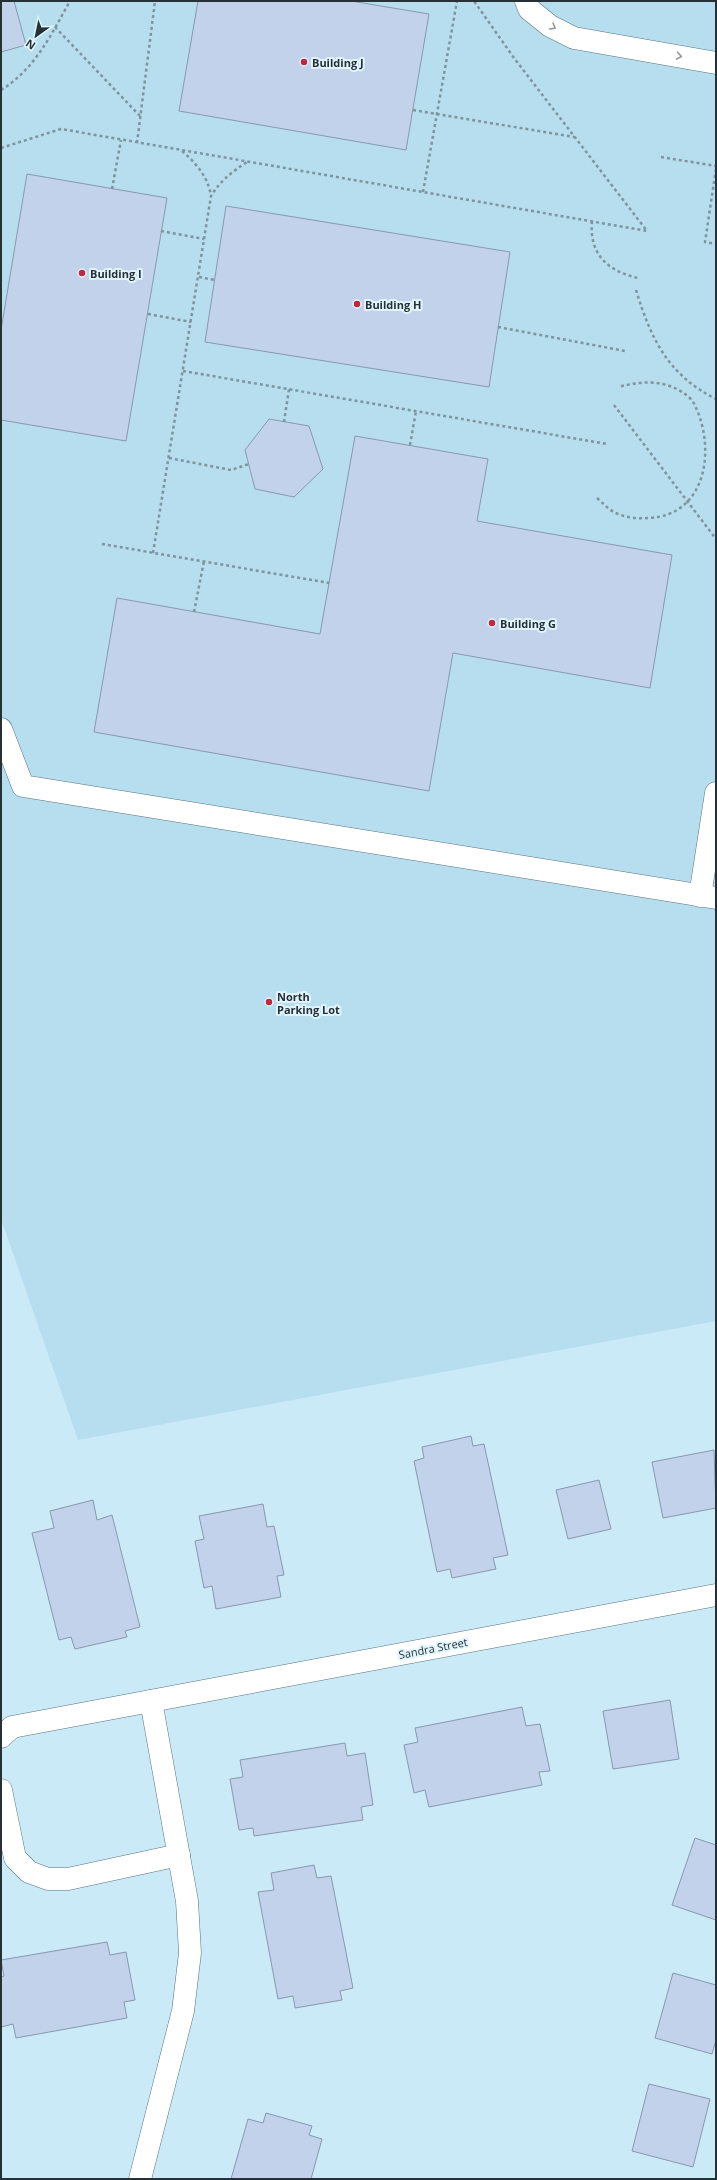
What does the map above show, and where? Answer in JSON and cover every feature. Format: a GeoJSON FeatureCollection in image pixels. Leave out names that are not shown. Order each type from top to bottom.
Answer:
{"type":"FeatureCollection","features":[{"type":"Feature","properties":{"kind":"street"},"geometry":{"type":"LineString","coordinates":[[526,1],[530,9],[550,26],[574,38],[716,63]]}},
{"type":"Feature","properties":{"kind":"street"},"geometry":{"type":"LineString","coordinates":[[1,729],[23,786],[708,897],[716,793]]}},
{"type":"Feature","properties":{"kind":"street","name":"Sandra Street"},"geometry":{"type":"LineString","coordinates":[[1,1737],[12,1727],[716,1595]]}},
{"type":"Feature","properties":{"kind":"street"},"geometry":{"type":"LineString","coordinates":[[140,2179],[183,2011],[190,1953],[187,1901],[150,1701]]}},
{"type":"Feature","properties":{"kind":"street"},"geometry":{"type":"LineString","coordinates":[[1,1790],[15,1858],[29,1872],[48,1879],[68,1879],[179,1855]]}},
{"type":"Feature","properties":{"kind":"path"},"geometry":{"type":"LineString","coordinates":[[1,90],[16,81],[38,57],[70,1]]}},
{"type":"Feature","properties":{"kind":"path"},"geometry":{"type":"LineString","coordinates":[[138,143],[155,1]]}},
{"type":"Feature","properties":{"kind":"path"},"geometry":{"type":"LineString","coordinates":[[423,192],[457,1]]}},
{"type":"Feature","properties":{"kind":"path"},"geometry":{"type":"LineString","coordinates":[[1,148],[61,129],[647,231],[514,58],[474,1]]}},
{"type":"Feature","properties":{"kind":"path"},"geometry":{"type":"LineString","coordinates":[[55,27],[141,117]]}},
{"type":"Feature","properties":{"kind":"path"},"geometry":{"type":"LineString","coordinates":[[412,110],[574,137]]}},
{"type":"Feature","properties":{"kind":"path"},"geometry":{"type":"LineString","coordinates":[[112,189],[121,140]]}},
{"type":"Feature","properties":{"kind":"path"},"geometry":{"type":"LineString","coordinates":[[153,553],[211,196],[209,184],[203,173],[181,150]]}},
{"type":"Feature","properties":{"kind":"path"},"geometry":{"type":"LineString","coordinates":[[661,156],[716,168],[705,242],[716,244]]}},
{"type":"Feature","properties":{"kind":"path"},"geometry":{"type":"LineString","coordinates":[[211,196],[216,187],[226,177],[247,161]]}},
{"type":"Feature","properties":{"kind":"path"},"geometry":{"type":"LineString","coordinates":[[592,221],[591,232],[594,245],[600,258],[610,268],[624,275],[638,278]]}},
{"type":"Feature","properties":{"kind":"path"},"geometry":{"type":"LineString","coordinates":[[161,231],[204,239]]}},
{"type":"Feature","properties":{"kind":"path"},"geometry":{"type":"LineString","coordinates":[[199,277],[215,280]]}},
{"type":"Feature","properties":{"kind":"path"},"geometry":{"type":"LineString","coordinates":[[636,290],[645,321],[658,348],[674,369],[699,390],[716,399]]}},
{"type":"Feature","properties":{"kind":"path"},"geometry":{"type":"LineString","coordinates":[[148,314],[191,322]]}},
{"type":"Feature","properties":{"kind":"path"},"geometry":{"type":"LineString","coordinates":[[498,327],[625,351]]}},
{"type":"Feature","properties":{"kind":"path"},"geometry":{"type":"LineString","coordinates":[[183,371],[607,444]]}},
{"type":"Feature","properties":{"kind":"path"},"geometry":{"type":"LineString","coordinates":[[618,387],[640,381],[663,383],[684,392],[701,408]]}},
{"type":"Feature","properties":{"kind":"path"},"geometry":{"type":"LineString","coordinates":[[284,422],[289,389]]}},
{"type":"Feature","properties":{"kind":"path"},"geometry":{"type":"LineString","coordinates":[[614,405],[716,539]]}},
{"type":"Feature","properties":{"kind":"path"},"geometry":{"type":"LineString","coordinates":[[410,445],[416,411]]}},
{"type":"Feature","properties":{"kind":"path"},"geometry":{"type":"LineString","coordinates":[[169,458],[231,470],[248,464]]}},
{"type":"Feature","properties":{"kind":"path"},"geometry":{"type":"LineString","coordinates":[[598,498],[614,512],[636,519],[660,518],[681,510],[699,494]]}},
{"type":"Feature","properties":{"kind":"path"},"geometry":{"type":"LineString","coordinates":[[102,544],[329,583]]}},
{"type":"Feature","properties":{"kind":"path"},"geometry":{"type":"LineString","coordinates":[[194,612],[204,561]]}},
{"type":"Feature","properties":{"kind":"shaded area"},"geometry":{"type":"Polygon","coordinates":[[[1,1],[716,1],[716,1321],[78,1440],[1,1219],[1,1]]]}},
{"type":"Feature","properties":{"kind":"building"},"geometry":{"type":"Polygon","coordinates":[[[1,1],[14,1],[26,45],[1,52],[1,1]]]}},
{"type":"Feature","properties":{"kind":"building","name":"Building J"},"geometry":{"type":"Polygon","coordinates":[[[198,1],[351,1],[429,14],[406,150],[179,111],[198,1]]]}},
{"type":"Feature","properties":{"kind":"building","name":"Building I"},"geometry":{"type":"Polygon","coordinates":[[[27,174],[167,198],[126,441],[1,420],[1,330],[27,174]]]}},
{"type":"Feature","properties":{"kind":"building","name":"Building H"},"geometry":{"type":"Polygon","coordinates":[[[226,206],[510,252],[489,387],[205,342],[226,206]]]}},
{"type":"Feature","properties":{"kind":"building"},"geometry":{"type":"Polygon","coordinates":[[[269,419],[309,426],[323,469],[294,497],[255,489],[245,450],[269,419]]]}},
{"type":"Feature","properties":{"kind":"building","name":"Building G"},"geometry":{"type":"Polygon","coordinates":[[[355,436],[488,459],[477,521],[672,555],[650,688],[453,653],[429,791],[94,732],[117,598],[320,634],[355,436]]]}},
{"type":"Feature","properties":{"kind":"building"},"geometry":{"type":"Polygon","coordinates":[[[471,1436],[473,1446],[484,1444],[508,1555],[493,1558],[496,1569],[452,1578],[450,1569],[437,1572],[414,1461],[424,1458],[422,1447],[471,1436]]]}},
{"type":"Feature","properties":{"kind":"building"},"geometry":{"type":"Polygon","coordinates":[[[714,1450],[716,1508],[663,1518],[652,1462],[714,1450]]]}},
{"type":"Feature","properties":{"kind":"building"},"geometry":{"type":"Polygon","coordinates":[[[599,1480],[611,1529],[568,1539],[556,1490],[599,1480]]]}},
{"type":"Feature","properties":{"kind":"building"},"geometry":{"type":"Polygon","coordinates":[[[93,1500],[97,1520],[112,1515],[140,1627],[125,1631],[127,1637],[75,1649],[71,1637],[59,1640],[32,1533],[54,1528],[50,1511],[93,1500]]]}},
{"type":"Feature","properties":{"kind":"building"},"geometry":{"type":"Polygon","coordinates":[[[263,1504],[267,1527],[274,1526],[284,1575],[277,1576],[281,1597],[216,1609],[212,1586],[204,1588],[195,1541],[204,1539],[199,1516],[263,1504]]]}},
{"type":"Feature","properties":{"kind":"building"},"geometry":{"type":"Polygon","coordinates":[[[670,1700],[679,1759],[613,1769],[603,1711],[670,1700]]]}},
{"type":"Feature","properties":{"kind":"building"},"geometry":{"type":"Polygon","coordinates":[[[522,1707],[526,1726],[540,1724],[550,1771],[539,1772],[542,1785],[429,1807],[425,1790],[414,1793],[404,1745],[418,1742],[415,1728],[522,1707]]]}},
{"type":"Feature","properties":{"kind":"building"},"geometry":{"type":"Polygon","coordinates":[[[345,1743],[347,1756],[365,1753],[373,1805],[361,1807],[363,1820],[254,1836],[253,1828],[239,1830],[230,1779],[243,1777],[240,1760],[345,1743]]]}},
{"type":"Feature","properties":{"kind":"building"},"geometry":{"type":"Polygon","coordinates":[[[695,1838],[716,1845],[716,1920],[672,1905],[695,1838]]]}},
{"type":"Feature","properties":{"kind":"building"},"geometry":{"type":"Polygon","coordinates":[[[314,1865],[317,1878],[331,1876],[353,1988],[340,1991],[342,2000],[295,2008],[293,1996],[278,1999],[258,1892],[274,1890],[271,1873],[314,1865]]]}},
{"type":"Feature","properties":{"kind":"building"},"geometry":{"type":"Polygon","coordinates":[[[107,1942],[110,1955],[126,1952],[135,2000],[124,2002],[127,2018],[16,2038],[13,2024],[1,2027],[1,1977],[4,1976],[1,1960],[107,1942]]]}},
{"type":"Feature","properties":{"kind":"building"},"geometry":{"type":"Polygon","coordinates":[[[673,1973],[716,1985],[716,2040],[712,2054],[655,2038],[673,1973]]]}},
{"type":"Feature","properties":{"kind":"building"},"geometry":{"type":"Polygon","coordinates":[[[649,2084],[710,2099],[693,2167],[632,2151],[649,2084]]]}},
{"type":"Feature","properties":{"kind":"building"},"geometry":{"type":"Polygon","coordinates":[[[266,2113],[312,2126],[309,2135],[322,2139],[311,2179],[231,2179],[248,2119],[263,2123],[266,2113]]]}},
{"type":"Feature","properties":{"kind":"place","name":"Building J"},"geometry":{"type":"Point","coordinates":[304,62]}},
{"type":"Feature","properties":{"kind":"place","name":"Building I"},"geometry":{"type":"Point","coordinates":[82,273]}},
{"type":"Feature","properties":{"kind":"place","name":"Building H"},"geometry":{"type":"Point","coordinates":[357,304]}},
{"type":"Feature","properties":{"kind":"place","name":"Building G"},"geometry":{"type":"Point","coordinates":[492,623]}},
{"type":"Feature","properties":{"kind":"place","name":"North Parking Lot"},"geometry":{"type":"Point","coordinates":[269,1002]}}]}
